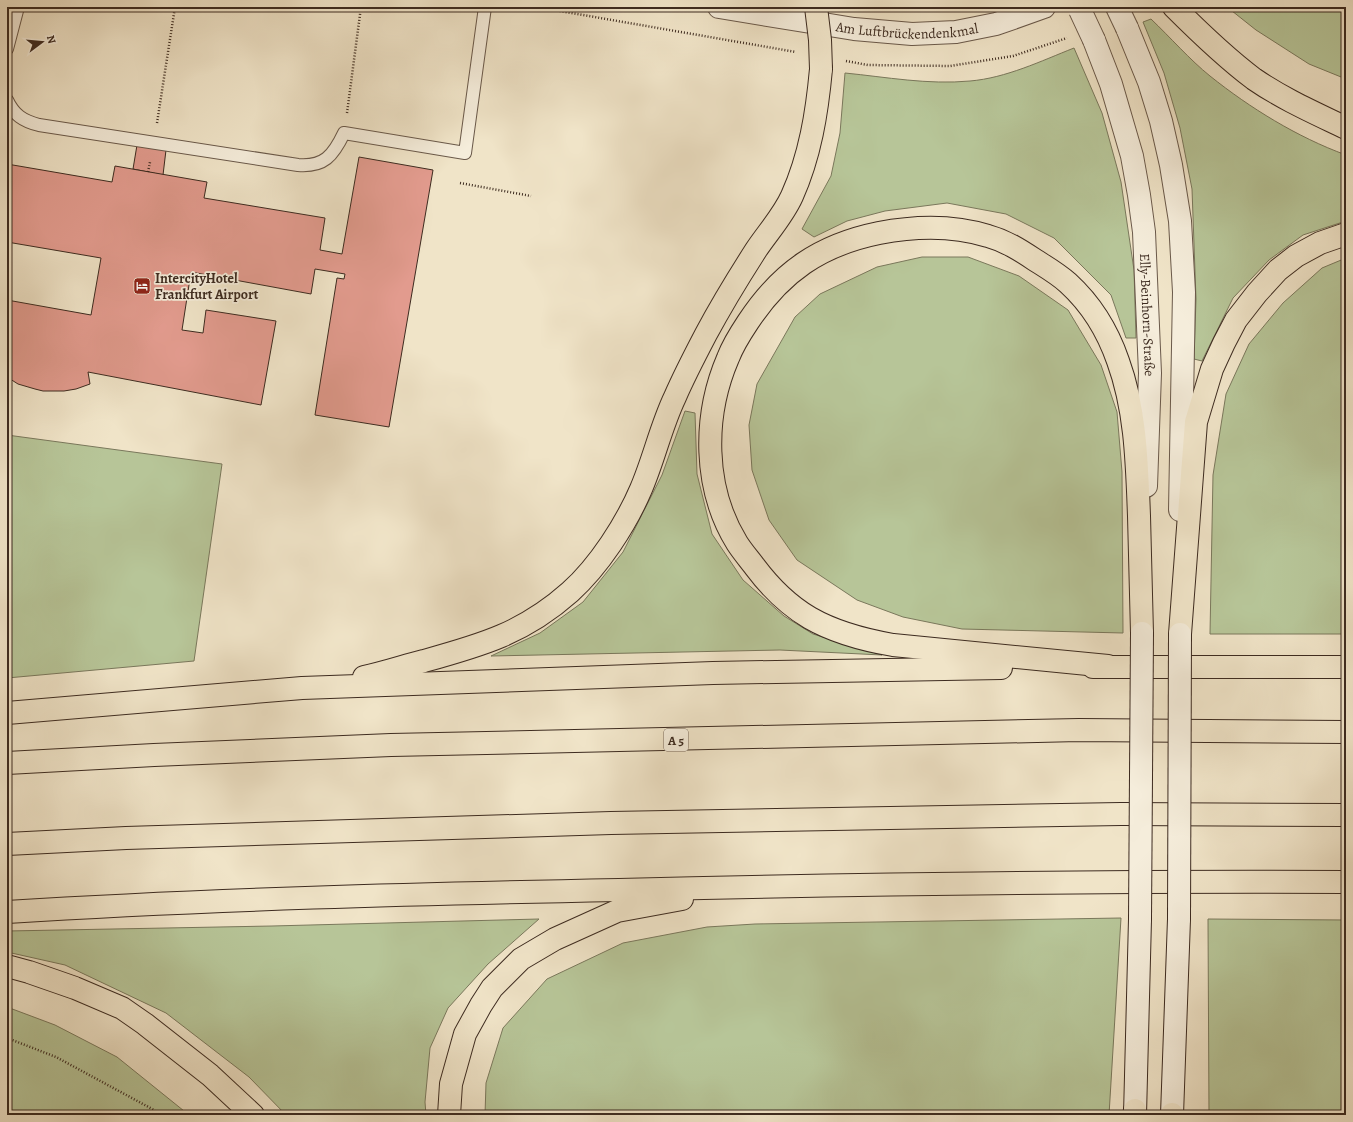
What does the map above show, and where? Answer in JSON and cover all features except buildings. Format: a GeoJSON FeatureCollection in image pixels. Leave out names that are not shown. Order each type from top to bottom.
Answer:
{"type":"FeatureCollection","features":[{"type":"Feature","properties":{"kind":"highway"},"geometry":{"type":"LineString","coordinates":[[302,688],[371,675],[467,649],[502,637],[547,611],[571,591],[585,577],[614,540],[641,488],[674,397],[730,291],[792,197],[806,160],[817,112],[821,69],[820,40],[816,7]]}},
{"type":"Feature","properties":{"kind":"highway"},"geometry":{"type":"LineString","coordinates":[[1175,8],[1220,50],[1254,78],[1291,101],[1346,128]]}},
{"type":"Feature","properties":{"kind":"highway"},"geometry":{"type":"LineString","coordinates":[[1108,666],[893,646],[867,641],[828,627],[810,618],[771,586],[738,544],[725,518],[715,488],[710,449],[714,407],[718,387],[728,356],[754,313],[775,288],[799,265],[829,248],[861,237],[922,227],[944,228],[979,233],[1008,243],[1068,282],[1098,318],[1118,361],[1127,391],[1132,421],[1137,471],[1142,633]]}},
{"type":"Feature","properties":{"kind":"highway"},"geometry":{"type":"LineString","coordinates":[[1180,634],[1196,422],[1212,369],[1236,320],[1257,293],[1278,270],[1296,256],[1320,243],[1346,234]]}},
{"type":"Feature","properties":{"kind":"highway"},"geometry":{"type":"LineString","coordinates":[[7,712],[302,688],[713,673],[1108,666],[1346,667]]}},
{"type":"Feature","properties":{"kind":"highway","name":"A 5"},"geometry":{"type":"LineString","coordinates":[[7,763],[391,745],[1079,730],[1346,732]]}},
{"type":"Feature","properties":{"kind":"highway"},"geometry":{"type":"LineString","coordinates":[[7,844],[126,838],[619,823],[1121,814],[1346,815]]}},
{"type":"Feature","properties":{"kind":"highway"},"geometry":{"type":"LineString","coordinates":[[7,912],[62,908],[390,895],[1094,882],[1346,882]]}},
{"type":"Feature","properties":{"kind":"highway"},"geometry":{"type":"LineString","coordinates":[[449,1115],[451,1084],[465,1034],[481,1004],[492,988],[521,959],[555,939],[617,911],[760,887]]}},
{"type":"Feature","properties":{"kind":"highway"},"geometry":{"type":"LineString","coordinates":[[7,966],[75,988],[122,1008],[170,1043],[210,1075],[253,1115]]}},
{"type":"Feature","properties":{"kind":"street","name":"Am Luftbrückendenkmal"},"geometry":{"type":"LineString","coordinates":[[719,7],[854,28],[912,34],[956,32],[996,24],[1044,7]]}},
{"type":"Feature","properties":{"kind":"street","name":"Elly-Beinhorn-Straße"},"geometry":{"type":"LineString","coordinates":[[1078,7],[1094,40],[1111,84],[1132,156],[1144,232],[1146,268],[1150,373],[1142,633],[1140,919],[1135,1113]]}},
{"type":"Feature","properties":{"kind":"street"},"geometry":{"type":"LineString","coordinates":[[1117,7],[1149,82],[1161,121],[1171,165],[1180,221],[1184,292],[1181,458],[1179,919],[1172,1115]]}},
{"type":"Feature","properties":{"kind":"lane"},"geometry":{"type":"LineString","coordinates":[[7,49],[18,7]]}},
{"type":"Feature","properties":{"kind":"lane"},"geometry":{"type":"LineString","coordinates":[[7,100],[17,115],[27,122],[309,166],[319,164],[328,158],[338,145],[344,133],[465,153],[485,7]]}},
{"type":"Feature","properties":{"kind":"path"},"geometry":{"type":"LineString","coordinates":[[148,172],[154,143],[175,7]]}},
{"type":"Feature","properties":{"kind":"path"},"geometry":{"type":"LineString","coordinates":[[344,133],[361,7]]}},
{"type":"Feature","properties":{"kind":"path"},"geometry":{"type":"LineString","coordinates":[[460,183],[531,196]]}},
{"type":"Feature","properties":{"kind":"path"},"geometry":{"type":"LineString","coordinates":[[7,1038],[56,1057],[154,1110],[159,1115]]}},
{"type":"Feature","properties":{"kind":"green space"},"geometry":{"type":"Polygon","coordinates":[[[1227,7],[1346,7],[1346,79],[1309,64],[1256,30],[1227,7]]]}},
{"type":"Feature","properties":{"kind":"green space"},"geometry":{"type":"Polygon","coordinates":[[[1151,19],[1203,70],[1225,88],[1292,131],[1346,155],[1346,221],[1303,235],[1269,260],[1233,298],[1202,361],[1194,359],[1196,299],[1192,189],[1180,128],[1164,73],[1143,22],[1151,19]]]}},
{"type":"Feature","properties":{"kind":"green space"},"geometry":{"type":"Polygon","coordinates":[[[1074,48],[1102,113],[1121,182],[1134,270],[1136,338],[1126,338],[1111,295],[1054,238],[1006,214],[947,203],[885,211],[847,221],[814,237],[802,229],[831,176],[840,133],[845,73],[923,81],[970,81],[1010,73],[1074,48]]]}},
{"type":"Feature","properties":{"kind":"green space"},"geometry":{"type":"Polygon","coordinates":[[[922,257],[968,257],[1019,276],[1068,310],[1101,365],[1117,412],[1122,472],[1123,633],[962,629],[903,617],[857,600],[797,560],[769,520],[752,470],[749,425],[757,384],[795,317],[820,294],[877,267],[922,257]]]}},
{"type":"Feature","properties":{"kind":"green space"},"geometry":{"type":"Polygon","coordinates":[[[1346,258],[1346,634],[1210,634],[1213,475],[1226,394],[1249,344],[1283,303],[1322,268],[1346,258]]]}},
{"type":"Feature","properties":{"kind":"green space"},"geometry":{"type":"Polygon","coordinates":[[[685,411],[695,413],[697,474],[712,534],[743,580],[784,616],[813,634],[882,655],[780,650],[491,656],[540,633],[583,602],[623,552],[662,475],[685,411]]]}},
{"type":"Feature","properties":{"kind":"green space"},"geometry":{"type":"Polygon","coordinates":[[[7,435],[222,464],[194,661],[7,678],[7,435]]]}},
{"type":"Feature","properties":{"kind":"green space"},"geometry":{"type":"Polygon","coordinates":[[[1121,918],[1109,1115],[485,1115],[486,1083],[503,1028],[547,979],[623,943],[707,927],[755,924],[1121,918]]]}},
{"type":"Feature","properties":{"kind":"green space"},"geometry":{"type":"Polygon","coordinates":[[[539,919],[488,964],[448,1008],[430,1048],[425,1102],[426,1115],[286,1115],[249,1077],[166,1013],[65,965],[7,952],[7,931],[539,919]]]}},
{"type":"Feature","properties":{"kind":"green space"},"geometry":{"type":"Polygon","coordinates":[[[1208,919],[1346,920],[1346,1115],[1209,1115],[1208,919]]]}},
{"type":"Feature","properties":{"kind":"green space"},"geometry":{"type":"Polygon","coordinates":[[[7,1007],[55,1025],[117,1057],[189,1115],[7,1115],[7,1007]]]}},
{"type":"Feature","properties":{"kind":"place","name":"IntercityHotel Frankfurt Airport"},"geometry":{"type":"Point","coordinates":[142,286]}}]}
